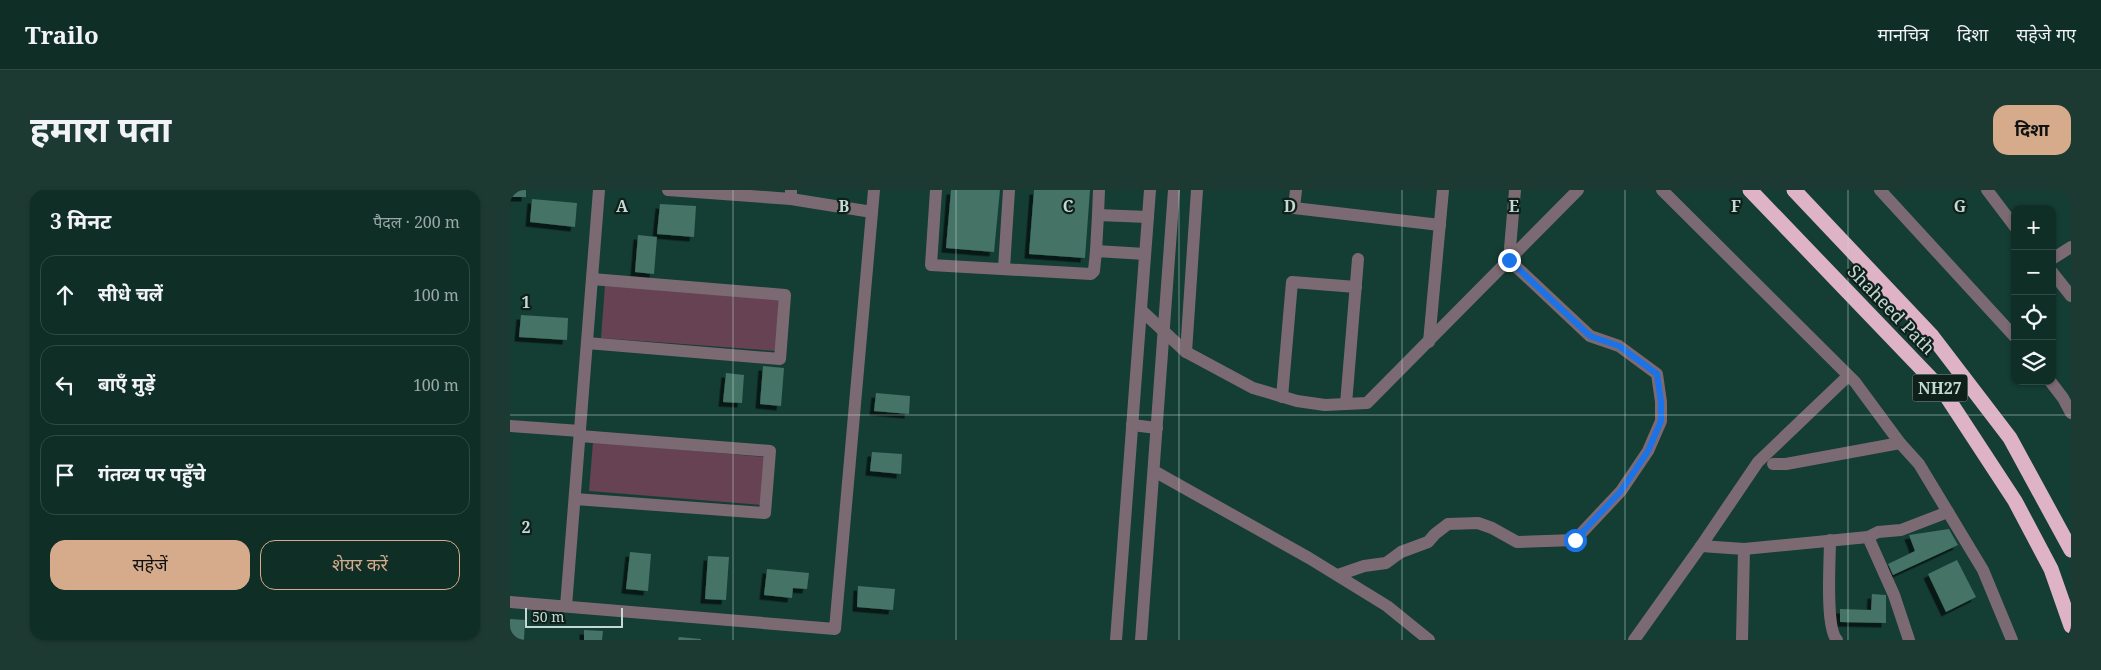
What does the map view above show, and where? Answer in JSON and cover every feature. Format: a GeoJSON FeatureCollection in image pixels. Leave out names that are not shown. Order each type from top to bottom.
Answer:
{"type":"FeatureCollection","features":[{"type":"Feature","properties":{"kind":"highway","name":"Shaheed Path"},"geometry":{"type":"LineString","coordinates":[[1750,190],[1943,391],[2015,501],[2051,569],[2071,626]]}},
{"type":"Feature","properties":{"kind":"highway","name":"Shaheed Path"},"geometry":{"type":"LineString","coordinates":[[1794,190],[1932,336],[2010,438],[2071,550]]}},
{"type":"Feature","properties":{"kind":"street"},"geometry":{"type":"LineString","coordinates":[[566,606],[599,190]]}},
{"type":"Feature","properties":{"kind":"street"},"geometry":{"type":"LineString","coordinates":[[668,190],[791,195],[872,212]]}},
{"type":"Feature","properties":{"kind":"street"},"geometry":{"type":"LineString","coordinates":[[510,602],[835,629],[874,190]]}},
{"type":"Feature","properties":{"kind":"street"},"geometry":{"type":"LineString","coordinates":[[936,190],[930,264],[1091,274],[1094,271],[1096,251],[1099,190]]}},
{"type":"Feature","properties":{"kind":"street"},"geometry":{"type":"LineString","coordinates":[[1004,268],[1009,190]]}},
{"type":"Feature","properties":{"kind":"street"},"geometry":{"type":"LineString","coordinates":[[1116,640],[1150,190]]}},
{"type":"Feature","properties":{"kind":"street"},"geometry":{"type":"LineString","coordinates":[[1141,640],[1174,190]]}},
{"type":"Feature","properties":{"kind":"street"},"geometry":{"type":"LineString","coordinates":[[1186,352],[1197,190]]}},
{"type":"Feature","properties":{"kind":"street"},"geometry":{"type":"LineString","coordinates":[[1296,190],[1294,208],[1440,225]]}},
{"type":"Feature","properties":{"kind":"street"},"geometry":{"type":"LineString","coordinates":[[1429,342],[1443,190]]}},
{"type":"Feature","properties":{"kind":"street"},"geometry":{"type":"LineString","coordinates":[[1509,260],[1515,190]]}},
{"type":"Feature","properties":{"kind":"street"},"geometry":{"type":"LineString","coordinates":[[1141,310],[1186,352],[1253,388],[1297,401],[1325,405],[1367,404],[1578,190]]}},
{"type":"Feature","properties":{"kind":"street"},"geometry":{"type":"LineString","coordinates":[[1662,190],[1848,376],[1900,443],[1919,464],[1983,570],[2012,640]]}},
{"type":"Feature","properties":{"kind":"street"},"geometry":{"type":"LineString","coordinates":[[1880,190],[2011,333]]}},
{"type":"Feature","properties":{"kind":"street"},"geometry":{"type":"LineString","coordinates":[[1987,190],[2011,222]]}},
{"type":"Feature","properties":{"kind":"street"},"geometry":{"type":"LineString","coordinates":[[1098,215],[1148,217]]}},
{"type":"Feature","properties":{"kind":"street"},"geometry":{"type":"LineString","coordinates":[[2056,256],[2071,247]]}},
{"type":"Feature","properties":{"kind":"street"},"geometry":{"type":"LineString","coordinates":[[1096,251],[1145,254]]}},
{"type":"Feature","properties":{"kind":"street"},"geometry":{"type":"LineString","coordinates":[[1346,404],[1358,258]]}},
{"type":"Feature","properties":{"kind":"street"},"geometry":{"type":"LineString","coordinates":[[1338,575],[1364,566],[1386,563],[1402,552],[1428,542],[1448,524],[1478,523],[1518,542],[1575,540],[1621,491],[1648,451],[1661,421],[1661,402],[1657,374],[1619,346],[1590,336],[1509,260]]}},
{"type":"Feature","properties":{"kind":"street"},"geometry":{"type":"LineString","coordinates":[[2056,277],[2071,296]]}},
{"type":"Feature","properties":{"kind":"street"},"geometry":{"type":"LineString","coordinates":[[587,343],[780,359],[785,295],[592,279]]}},
{"type":"Feature","properties":{"kind":"street"},"geometry":{"type":"LineString","coordinates":[[1282,397],[1292,282],[1356,287]]}},
{"type":"Feature","properties":{"kind":"street"},"geometry":{"type":"LineString","coordinates":[[1634,640],[1758,462],[1848,376]]}},
{"type":"Feature","properties":{"kind":"street"},"geometry":{"type":"LineString","coordinates":[[2053,385],[2071,413]]}},
{"type":"Feature","properties":{"kind":"street"},"geometry":{"type":"LineString","coordinates":[[1132,425],[1157,428]]}},
{"type":"Feature","properties":{"kind":"street"},"geometry":{"type":"LineString","coordinates":[[510,426],[770,451],[765,513],[575,499]]}},
{"type":"Feature","properties":{"kind":"street"},"geometry":{"type":"LineString","coordinates":[[1773,464],[1786,464],[1900,443]]}},
{"type":"Feature","properties":{"kind":"street"},"geometry":{"type":"LineString","coordinates":[[1154,470],[1338,575],[1387,606],[1429,640]]}},
{"type":"Feature","properties":{"kind":"street"},"geometry":{"type":"LineString","coordinates":[[1701,546],[1744,549],[1868,537],[1878,532],[1901,530],[1948,512]]}},
{"type":"Feature","properties":{"kind":"street"},"geometry":{"type":"LineString","coordinates":[[1868,537],[1894,595],[1909,640]]}},
{"type":"Feature","properties":{"kind":"street"},"geometry":{"type":"LineString","coordinates":[[1830,540],[1830,624],[1834,637],[1837,640]]}},
{"type":"Feature","properties":{"kind":"street"},"geometry":{"type":"LineString","coordinates":[[1742,640],[1744,549]]}},
{"type":"Feature","properties":{"kind":"shaded area"},"geometry":{"type":"Polygon","coordinates":[[[605,285],[779,298],[777,351],[601,338],[605,285]]]}},
{"type":"Feature","properties":{"kind":"shaded area"},"geometry":{"type":"Polygon","coordinates":[[[593,442],[765,457],[762,505],[589,491],[593,442]]]}},
{"type":"Feature","properties":{"kind":"building"},"geometry":{"type":"Polygon","coordinates":[[[510,190],[526,190],[526,197],[510,197],[510,190]]]}},
{"type":"Feature","properties":{"kind":"building"},"geometry":{"type":"Polygon","coordinates":[[[951,190],[1000,190],[994,252],[946,248],[951,190]]]}},
{"type":"Feature","properties":{"kind":"building"},"geometry":{"type":"Polygon","coordinates":[[[1034,190],[1090,190],[1085,258],[1029,254],[1034,190]]]}},
{"type":"Feature","properties":{"kind":"building"},"geometry":{"type":"Polygon","coordinates":[[[532,199],[577,203],[575,227],[530,222],[532,199]]]}},
{"type":"Feature","properties":{"kind":"building"},"geometry":{"type":"Polygon","coordinates":[[[660,204],[696,206],[694,237],[657,234],[660,204]]]}},
{"type":"Feature","properties":{"kind":"building"},"geometry":{"type":"Polygon","coordinates":[[[638,235],[657,237],[654,274],[635,272],[638,235]]]}},
{"type":"Feature","properties":{"kind":"building"},"geometry":{"type":"Polygon","coordinates":[[[521,315],[568,318],[567,340],[519,337],[521,315]]]}},
{"type":"Feature","properties":{"kind":"building"},"geometry":{"type":"Polygon","coordinates":[[[763,366],[784,368],[781,406],[760,404],[763,366]]]}},
{"type":"Feature","properties":{"kind":"building"},"geometry":{"type":"Polygon","coordinates":[[[726,373],[744,375],[742,403],[723,402],[726,373]]]}},
{"type":"Feature","properties":{"kind":"building"},"geometry":{"type":"Polygon","coordinates":[[[876,393],[910,396],[909,414],[874,411],[876,393]]]}},
{"type":"Feature","properties":{"kind":"building"},"geometry":{"type":"Polygon","coordinates":[[[872,452],[902,454],[901,474],[870,471],[872,452]]]}},
{"type":"Feature","properties":{"kind":"building"},"geometry":{"type":"Polygon","coordinates":[[[1949,529],[1958,545],[1893,575],[1888,564],[1915,551],[1909,535],[1949,529]]]}},
{"type":"Feature","properties":{"kind":"building"},"geometry":{"type":"Polygon","coordinates":[[[630,552],[651,554],[648,591],[626,589],[630,552]]]}},
{"type":"Feature","properties":{"kind":"building"},"geometry":{"type":"Polygon","coordinates":[[[708,556],[729,557],[726,600],[705,599],[708,556]]]}},
{"type":"Feature","properties":{"kind":"building"},"geometry":{"type":"Polygon","coordinates":[[[1957,560],[1976,597],[1946,612],[1928,574],[1957,560]]]}},
{"type":"Feature","properties":{"kind":"building"},"geometry":{"type":"Polygon","coordinates":[[[767,569],[809,573],[807,589],[793,588],[792,598],[764,595],[767,569]]]}},
{"type":"Feature","properties":{"kind":"building"},"geometry":{"type":"Polygon","coordinates":[[[858,586],[895,589],[893,610],[857,607],[858,586]]]}},
{"type":"Feature","properties":{"kind":"building"},"geometry":{"type":"Polygon","coordinates":[[[1872,594],[1886,595],[1886,623],[1840,622],[1840,609],[1871,610],[1872,594]]]}},
{"type":"Feature","properties":{"kind":"building"},"geometry":{"type":"Polygon","coordinates":[[[510,619],[525,620],[524,640],[510,640],[510,619]]]}},
{"type":"Feature","properties":{"kind":"building"},"geometry":{"type":"Polygon","coordinates":[[[584,630],[603,631],[602,640],[584,640],[584,630]]]}},
{"type":"Feature","properties":{"kind":"building"},"geometry":{"type":"Polygon","coordinates":[[[679,637],[701,639],[701,640],[678,640],[679,637]]]}},
{"type":"Feature","properties":{"kind":"route"},"geometry":{"type":"LineString","coordinates":[[1509,260],[1590,336],[1619,346],[1657,374],[1661,402],[1661,421],[1648,451],[1621,491],[1575,540]]}}]}
